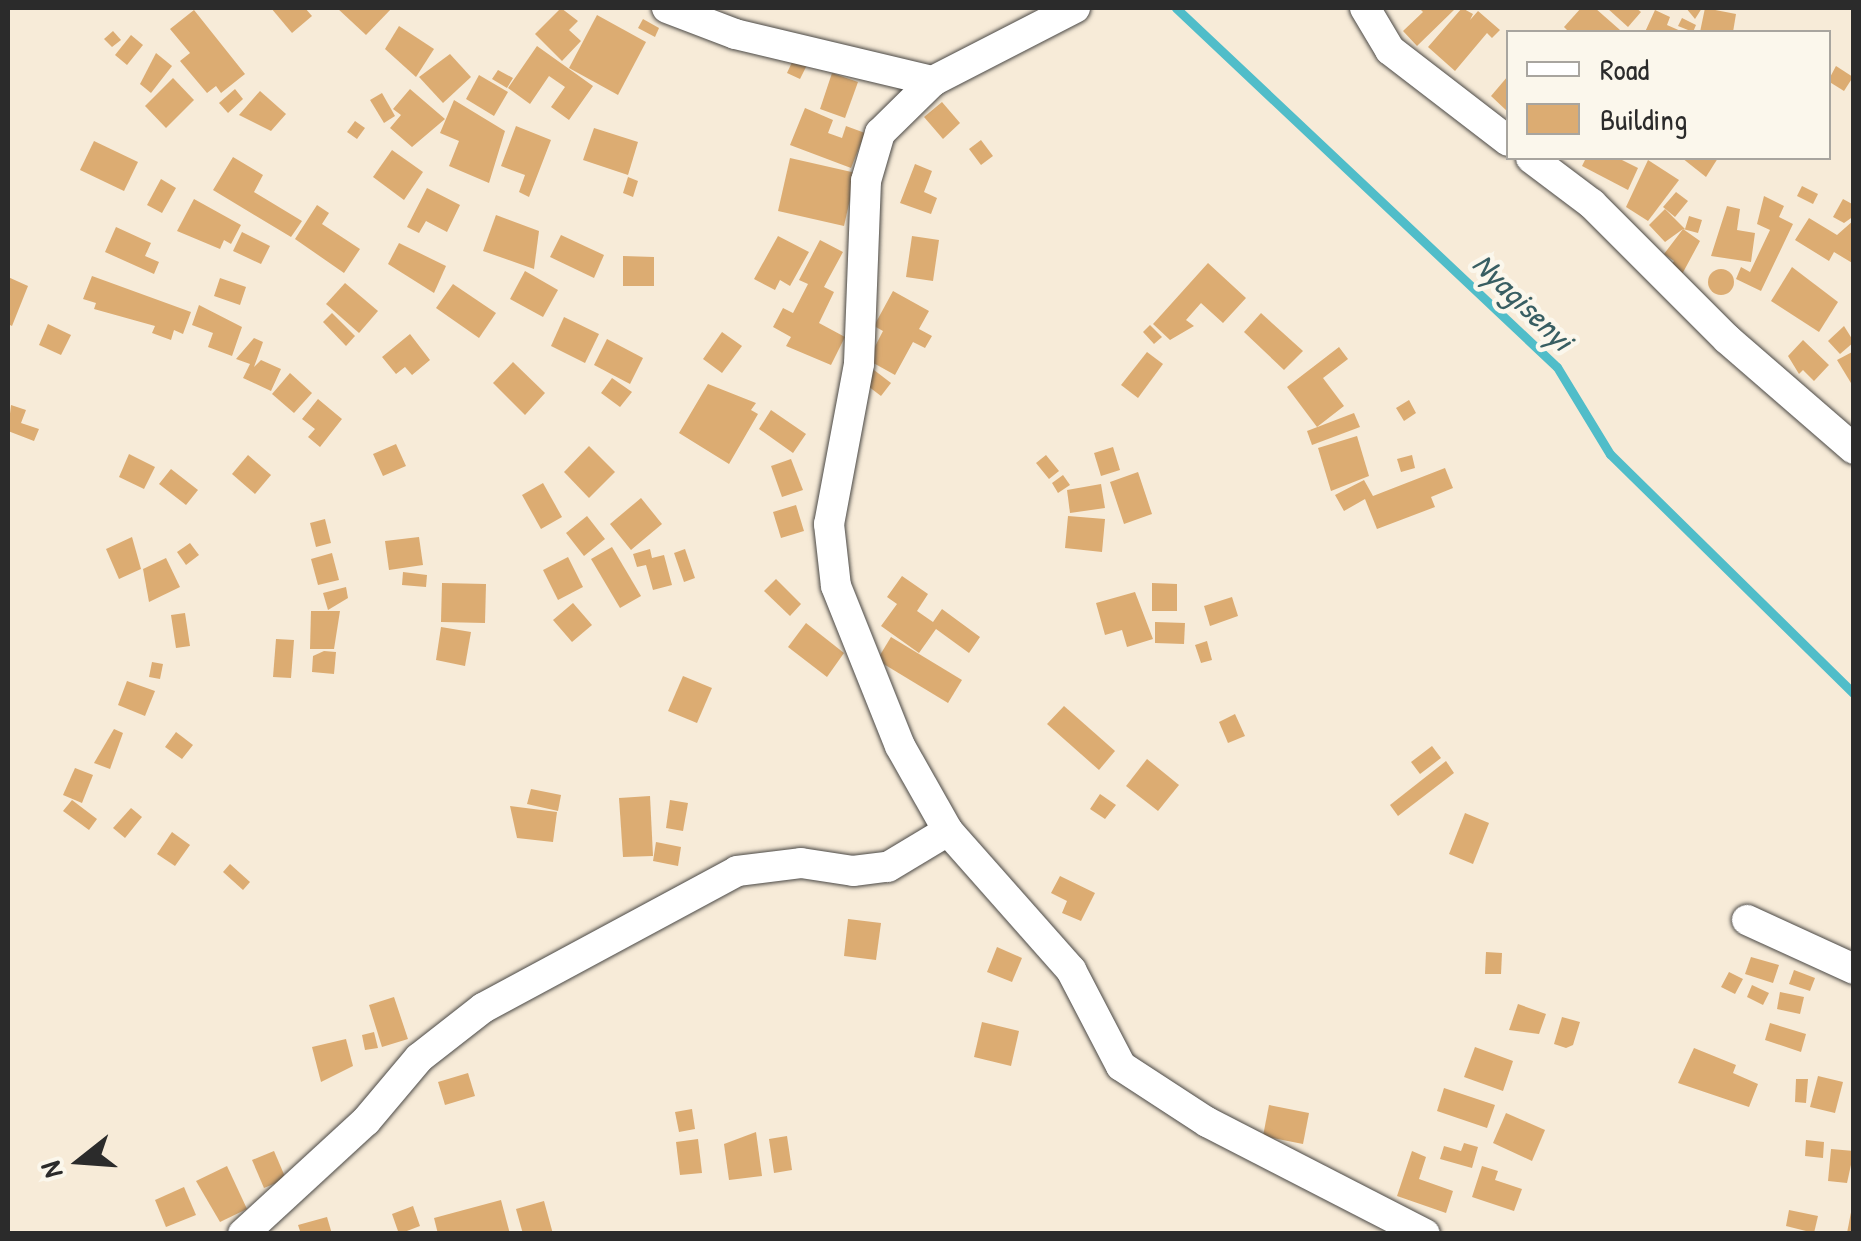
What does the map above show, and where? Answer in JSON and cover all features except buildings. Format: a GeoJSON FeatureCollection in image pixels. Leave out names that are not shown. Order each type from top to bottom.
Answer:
{"type":"FeatureCollection","features":[{"type":"Feature","properties":{"kind":"street"},"geometry":{"type":"LineString","coordinates":[[667,8],[735,34],[933,81]]}},
{"type":"Feature","properties":{"kind":"street"},"geometry":{"type":"LineString","coordinates":[[1075,8],[933,81],[880,133],[866,181],[859,364],[828,524],[836,586],[900,746],[948,831],[1071,970],[1121,1066],[1207,1122],[1424,1234]]}},
{"type":"Feature","properties":{"kind":"street"},"geometry":{"type":"LineString","coordinates":[[1365,8],[1390,50],[1506,139]]}},
{"type":"Feature","properties":{"kind":"street"},"geometry":{"type":"LineString","coordinates":[[1533,160],[1592,204],[1727,339],[1854,449]]}},
{"type":"Feature","properties":{"kind":"street"},"geometry":{"type":"LineString","coordinates":[[243,1234],[366,1121],[419,1058],[483,1008],[738,871],[801,864],[888,867],[948,831]]}},
{"type":"Feature","properties":{"kind":"street"},"geometry":{"type":"LineString","coordinates":[[1748,920],[1854,969]]}},
{"type":"Feature","properties":{"kind":"waterway","name":"Nyagisenyi"},"geometry":{"type":"LineString","coordinates":[[1176,8],[1557,367],[1610,454],[1854,694]]}}]}
